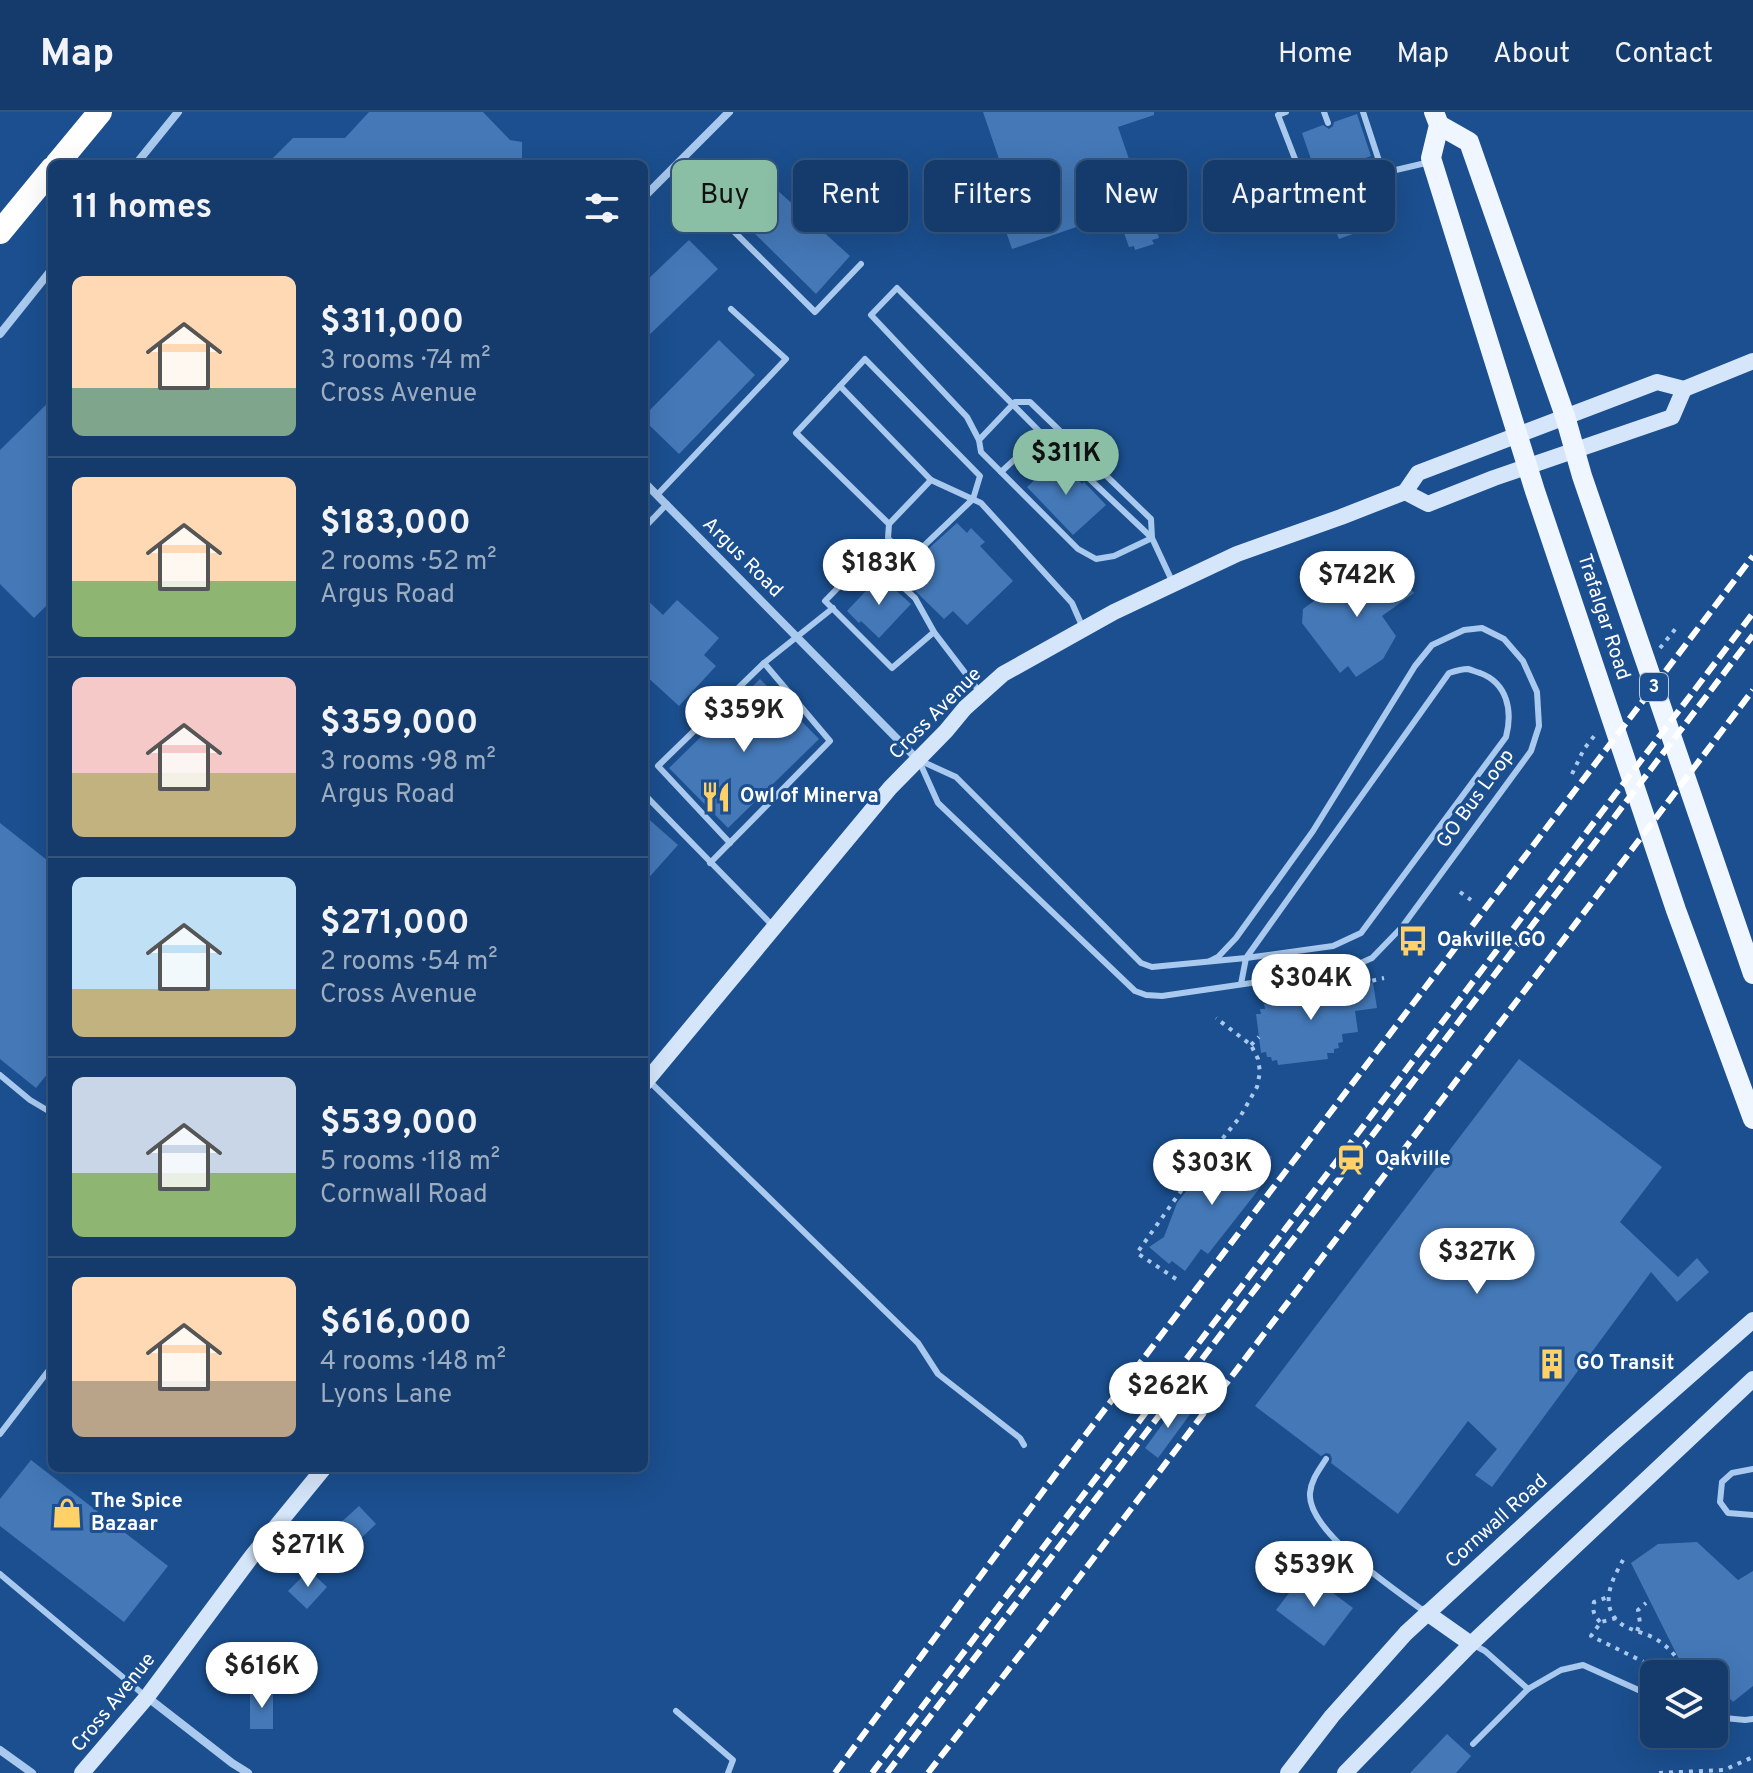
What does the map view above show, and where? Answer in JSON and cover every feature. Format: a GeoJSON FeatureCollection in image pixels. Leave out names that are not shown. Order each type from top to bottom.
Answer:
{"type":"FeatureCollection","features":[{"type":"Feature","properties":{"kind":"highway"},"geometry":{"type":"LineString","coordinates":[[60,160],[100,112]]}},
{"type":"Feature","properties":{"kind":"highway"},"geometry":{"type":"LineString","coordinates":[[0,232],[48,174]]}},
{"type":"Feature","properties":{"kind":"main road","name":"Trafalgar Road"},"geometry":{"type":"LineString","coordinates":[[1753,974],[1469,142],[1436,118],[1431,158],[1535,491],[1676,910],[1753,1119]]}},
{"type":"Feature","properties":{"kind":"street"},"geometry":{"type":"LineString","coordinates":[[139,160],[178,112]]}},
{"type":"Feature","properties":{"kind":"street"},"geometry":{"type":"LineString","coordinates":[[648,193],[729,112]]}},
{"type":"Feature","properties":{"kind":"street"},"geometry":{"type":"LineString","coordinates":[[0,334],[48,274]]}},
{"type":"Feature","properties":{"kind":"street"},"geometry":{"type":"LineString","coordinates":[[1405,492],[1428,504],[1672,417],[1684,389],[1753,361]]}},
{"type":"Feature","properties":{"kind":"street","name":"Cross Avenue"},"geometry":{"type":"LineString","coordinates":[[648,1080],[890,788],[965,708],[1003,674],[1114,612],[1237,554],[1405,492],[1418,473],[1657,382],[1684,389]]}},
{"type":"Feature","properties":{"kind":"street","name":"Argus Road"},"geometry":{"type":"LineString","coordinates":[[648,486],[918,760]]}},
{"type":"Feature","properties":{"kind":"street","name":"Cornwall Road"},"geometry":{"type":"LineString","coordinates":[[1288,1773],[1332,1716],[1406,1633],[1613,1443],[1753,1320]]}},
{"type":"Feature","properties":{"kind":"street"},"geometry":{"type":"LineString","coordinates":[[1345,1773],[1471,1644],[1753,1379]]}},
{"type":"Feature","properties":{"kind":"street"},"geometry":{"type":"LineString","coordinates":[[1730,1400],[1753,1392]]}},
{"type":"Feature","properties":{"kind":"street","name":"Cross Avenue"},"geometry":{"type":"LineString","coordinates":[[82,1773],[147,1697],[252,1556],[321,1472]]}},
{"type":"Feature","properties":{"kind":"street"},"geometry":{"type":"LineString","coordinates":[[1427,1613],[1471,1644]]}},
{"type":"Feature","properties":{"kind":"street"},"geometry":{"type":"LineString","coordinates":[[147,1697],[248,1773]]}},
{"type":"Feature","properties":{"kind":"street"},"geometry":{"type":"LineString","coordinates":[[0,1750],[32,1773]]}},
{"type":"Feature","properties":{"kind":"lane"},"geometry":{"type":"LineString","coordinates":[[1286,112],[1278,115],[1295,160]]}},
{"type":"Feature","properties":{"kind":"lane"},"geometry":{"type":"LineString","coordinates":[[1324,112],[1328,123]]}},
{"type":"Feature","properties":{"kind":"lane"},"geometry":{"type":"LineString","coordinates":[[1363,112],[1379,160]]}},
{"type":"Feature","properties":{"kind":"lane"},"geometry":{"type":"LineString","coordinates":[[1395,170],[1432,161]]}},
{"type":"Feature","properties":{"kind":"lane"},"geometry":{"type":"LineString","coordinates":[[671,169],[815,312],[861,264]]}},
{"type":"Feature","properties":{"kind":"lane"},"geometry":{"type":"LineString","coordinates":[[1152,538],[1114,556],[1096,559],[1078,549],[981,452],[979,440],[967,417],[871,315],[897,288],[1012,406],[1152,538],[1174,584]]}},
{"type":"Feature","properties":{"kind":"lane"},"geometry":{"type":"LineString","coordinates":[[657,495],[786,359],[731,309]]}},
{"type":"Feature","properties":{"kind":"lane"},"geometry":{"type":"LineString","coordinates":[[889,524],[796,433],[865,359],[980,476],[973,499],[908,561],[888,538],[889,524],[931,480]]}},
{"type":"Feature","properties":{"kind":"lane"},"geometry":{"type":"LineString","coordinates":[[840,386],[931,480],[981,503],[1072,603],[1083,629]]}},
{"type":"Feature","properties":{"kind":"lane"},"geometry":{"type":"LineString","coordinates":[[979,440],[1015,402],[1030,402],[1151,519],[1152,538]]}},
{"type":"Feature","properties":{"kind":"lane"},"geometry":{"type":"LineString","coordinates":[[1001,472],[1042,434]]}},
{"type":"Feature","properties":{"kind":"lane"},"geometry":{"type":"LineString","coordinates":[[648,524],[667,504]]}},
{"type":"Feature","properties":{"kind":"lane"},"geometry":{"type":"LineString","coordinates":[[934,632],[892,668],[825,601],[869,556],[915,598],[934,632],[981,694]]}},
{"type":"Feature","properties":{"kind":"lane"},"geometry":{"type":"LineString","coordinates":[[730,843],[658,766],[764,663],[833,608]]}},
{"type":"Feature","properties":{"kind":"lane","name":"GO Bus Loop"},"geometry":{"type":"LineString","coordinates":[[918,760],[938,803],[1135,991],[1162,996],[1347,969],[1372,958],[1402,927],[1531,751],[1539,726],[1537,692],[1523,661],[1504,639],[1482,628],[1464,630],[1432,645],[1415,666],[1305,843],[1236,938],[1210,961]]}},
{"type":"Feature","properties":{"kind":"lane"},"geometry":{"type":"LineString","coordinates":[[710,863],[830,741],[764,663]]}},
{"type":"Feature","properties":{"kind":"lane"},"geometry":{"type":"LineString","coordinates":[[918,760],[956,777],[1141,963],[1152,967],[1246,958],[1333,946],[1361,933],[1506,737],[1510,722],[1509,707],[1503,690],[1490,677],[1467,669],[1449,673],[1246,958],[1241,984]]}},
{"type":"Feature","properties":{"kind":"lane"},"geometry":{"type":"LineString","coordinates":[[648,798],[774,927]]}},
{"type":"Feature","properties":{"kind":"lane"},"geometry":{"type":"LineString","coordinates":[[0,1075],[48,1111]]}},
{"type":"Feature","properties":{"kind":"lane"},"geometry":{"type":"LineString","coordinates":[[648,1084],[918,1343],[938,1374],[1020,1438],[1024,1445]]}},
{"type":"Feature","properties":{"kind":"lane"},"geometry":{"type":"LineString","coordinates":[[0,1434],[48,1371]]}},
{"type":"Feature","properties":{"kind":"lane"},"geometry":{"type":"LineString","coordinates":[[1326,1459],[1312,1481],[1309,1497],[1316,1517],[1329,1535],[1427,1613]]}},
{"type":"Feature","properties":{"kind":"lane"},"geometry":{"type":"LineString","coordinates":[[1753,1469],[1732,1473],[1722,1482],[1720,1502],[1728,1513],[1753,1515]]}},
{"type":"Feature","properties":{"kind":"lane"},"geometry":{"type":"LineString","coordinates":[[0,1574],[147,1697]]}},
{"type":"Feature","properties":{"kind":"lane"},"geometry":{"type":"LineString","coordinates":[[1471,1644],[1485,1651],[1528,1689]]}},
{"type":"Feature","properties":{"kind":"lane"},"geometry":{"type":"LineString","coordinates":[[1473,1744],[1528,1689],[1561,1670],[1583,1665],[1640,1691]]}},
{"type":"Feature","properties":{"kind":"lane"},"geometry":{"type":"LineString","coordinates":[[676,1711],[733,1760],[728,1773]]}},
{"type":"Feature","properties":{"kind":"lane"},"geometry":{"type":"LineString","coordinates":[[1728,1718],[1753,1719]]}},
{"type":"Feature","properties":{"kind":"path"},"geometry":{"type":"LineString","coordinates":[[1658,651],[1677,627]]}},
{"type":"Feature","properties":{"kind":"path"},"geometry":{"type":"LineString","coordinates":[[1572,774],[1584,749],[1603,725]]}},
{"type":"Feature","properties":{"kind":"path"},"geometry":{"type":"LineString","coordinates":[[1460,892],[1471,900]]}},
{"type":"Feature","properties":{"kind":"path"},"geometry":{"type":"LineString","coordinates":[[1300,991],[1349,986],[1384,978]]}},
{"type":"Feature","properties":{"kind":"path"},"geometry":{"type":"LineString","coordinates":[[1176,1279],[1137,1253],[1188,1181],[1240,1117],[1257,1087],[1260,1072],[1251,1045],[1216,1018]]}},
{"type":"Feature","properties":{"kind":"path"},"geometry":{"type":"LineString","coordinates":[[1251,1045],[1259,1037]]}},
{"type":"Feature","properties":{"kind":"path"},"geometry":{"type":"LineString","coordinates":[[1206,1159],[1212,1172]]}},
{"type":"Feature","properties":{"kind":"path"},"geometry":{"type":"LineString","coordinates":[[1623,1560],[1611,1581],[1608,1597],[1610,1609],[1620,1623],[1657,1639],[1679,1660]]}},
{"type":"Feature","properties":{"kind":"path"},"geometry":{"type":"LineString","coordinates":[[1601,1622],[1592,1608],[1594,1602],[1608,1597]]}},
{"type":"Feature","properties":{"kind":"path"},"geometry":{"type":"LineString","coordinates":[[1637,1631],[1640,1623],[1638,1610],[1646,1603]]}},
{"type":"Feature","properties":{"kind":"path"},"geometry":{"type":"LineString","coordinates":[[1616,1618],[1601,1622],[1591,1636],[1640,1660]]}},
{"type":"Feature","properties":{"kind":"path"},"geometry":{"type":"LineString","coordinates":[[1659,1773],[1724,1770],[1753,1757]]}},
{"type":"Feature","properties":{"kind":"building"},"geometry":{"type":"Polygon","coordinates":[[[369,112],[483,112],[510,140],[522,142],[522,160],[271,160],[293,138],[345,138],[369,112]]]}},
{"type":"Feature","properties":{"kind":"building"},"geometry":{"type":"Polygon","coordinates":[[[983,112],[1154,112],[1154,115],[1118,127],[1129,160],[1076,160],[1076,227],[1012,249],[1006,232],[1060,232],[1060,160],[999,160],[983,112]]]}},
{"type":"Feature","properties":{"kind":"building"},"geometry":{"type":"Polygon","coordinates":[[[1357,114],[1371,156],[1360,160],[1311,160],[1302,133],[1323,125],[1329,129],[1334,122],[1357,114]]]}},
{"type":"Feature","properties":{"kind":"building"},"geometry":{"type":"Polygon","coordinates":[[[777,190],[793,204],[793,232],[823,232],[850,256],[816,294],[753,232],[777,232],[777,190]]]}},
{"type":"Feature","properties":{"kind":"building"},"geometry":{"type":"Polygon","coordinates":[[[1124,232],[1157,232],[1159,238],[1152,240],[1154,244],[1135,250],[1134,246],[1129,247],[1124,232]]]}},
{"type":"Feature","properties":{"kind":"building"},"geometry":{"type":"Polygon","coordinates":[[[1336,232],[1358,232],[1339,239],[1336,232]]]}},
{"type":"Feature","properties":{"kind":"building"},"geometry":{"type":"Polygon","coordinates":[[[689,240],[718,269],[648,336],[648,279],[689,240]]]}},
{"type":"Feature","properties":{"kind":"building"},"geometry":{"type":"Polygon","coordinates":[[[719,340],[755,375],[679,454],[648,424],[648,412],[719,340]]]}},
{"type":"Feature","properties":{"kind":"building"},"geometry":{"type":"Polygon","coordinates":[[[48,403],[48,604],[34,618],[0,584],[0,450],[48,403]]]}},
{"type":"Feature","properties":{"kind":"building"},"geometry":{"type":"Polygon","coordinates":[[[1058,459],[1106,505],[1073,535],[1027,487],[1058,459]]]}},
{"type":"Feature","properties":{"kind":"building"},"geometry":{"type":"Polygon","coordinates":[[[957,523],[967,533],[971,528],[985,542],[980,546],[1013,581],[967,625],[953,611],[944,619],[899,575],[957,523]]]}},
{"type":"Feature","properties":{"kind":"building"},"geometry":{"type":"Polygon","coordinates":[[[1388,559],[1414,593],[1382,616],[1396,636],[1383,659],[1356,677],[1348,666],[1340,673],[1302,623],[1303,609],[1344,579],[1358,583],[1388,559]]]}},
{"type":"Feature","properties":{"kind":"building"},"geometry":{"type":"Polygon","coordinates":[[[880,576],[911,604],[879,638],[847,611],[880,576]]]}},
{"type":"Feature","properties":{"kind":"building"},"geometry":{"type":"Polygon","coordinates":[[[677,600],[719,638],[704,655],[716,666],[679,706],[648,678],[648,601],[663,615],[677,600]]]}},
{"type":"Feature","properties":{"kind":"building"},"geometry":{"type":"Polygon","coordinates":[[[760,679],[819,739],[728,828],[669,768],[760,679]]]}},
{"type":"Feature","properties":{"kind":"building"},"geometry":{"type":"Polygon","coordinates":[[[648,819],[678,845],[648,879],[648,819]]]}},
{"type":"Feature","properties":{"kind":"building"},"geometry":{"type":"Polygon","coordinates":[[[0,823],[48,861],[48,1073],[36,1088],[0,1059],[0,823]]]}},
{"type":"Feature","properties":{"kind":"building"},"geometry":{"type":"Polygon","coordinates":[[[1373,983],[1377,1008],[1355,1011],[1358,1032],[1342,1034],[1343,1042],[1338,1043],[1339,1048],[1334,1049],[1334,1053],[1327,1053],[1328,1059],[1278,1065],[1277,1060],[1267,1057],[1266,1052],[1261,1053],[1256,1014],[1261,1014],[1260,1009],[1265,1009],[1264,1004],[1269,1003],[1268,997],[1373,983]]]}},
{"type":"Feature","properties":{"kind":"building"},"geometry":{"type":"Polygon","coordinates":[[[1519,1059],[1662,1167],[1620,1222],[1678,1277],[1697,1258],[1709,1272],[1677,1302],[1651,1272],[1492,1487],[1475,1475],[1497,1449],[1468,1421],[1398,1514],[1331,1463],[1330,1454],[1321,1456],[1255,1406],[1519,1059]]]}},
{"type":"Feature","properties":{"kind":"building"},"geometry":{"type":"Polygon","coordinates":[[[1247,1138],[1272,1157],[1256,1177],[1263,1184],[1208,1254],[1201,1249],[1185,1271],[1172,1261],[1169,1264],[1149,1247],[1164,1237],[1177,1203],[1191,1185],[1212,1172],[1224,1169],[1247,1138]]]}},
{"type":"Feature","properties":{"kind":"building"},"geometry":{"type":"Polygon","coordinates":[[[1178,1403],[1191,1413],[1158,1458],[1145,1448],[1178,1403]]]}},
{"type":"Feature","properties":{"kind":"building"},"geometry":{"type":"Polygon","coordinates":[[[31,1460],[168,1566],[124,1622],[0,1526],[0,1499],[31,1460]]]}},
{"type":"Feature","properties":{"kind":"building"},"geometry":{"type":"Polygon","coordinates":[[[359,1506],[376,1524],[356,1543],[338,1525],[359,1506]]]}},
{"type":"Feature","properties":{"kind":"building"},"geometry":{"type":"Polygon","coordinates":[[[1697,1542],[1738,1580],[1753,1571],[1753,1686],[1733,1702],[1728,1697],[1728,1660],[1680,1660],[1631,1563],[1658,1544],[1697,1542]]]}},
{"type":"Feature","properties":{"kind":"building"},"geometry":{"type":"Polygon","coordinates":[[[309,1570],[327,1587],[307,1609],[288,1591],[309,1570]]]}},
{"type":"Feature","properties":{"kind":"building"},"geometry":{"type":"Polygon","coordinates":[[[1305,1572],[1353,1608],[1324,1646],[1276,1610],[1305,1572]]]}},
{"type":"Feature","properties":{"kind":"building"},"geometry":{"type":"Polygon","coordinates":[[[250,1692],[273,1692],[273,1729],[250,1729],[250,1692]]]}},
{"type":"Feature","properties":{"kind":"building"},"geometry":{"type":"Polygon","coordinates":[[[1447,1734],[1471,1756],[1456,1773],[1410,1773],[1447,1734]]]}},
{"type":"Feature","properties":{"kind":"railway"},"geometry":{"type":"LineString","coordinates":[[835,1773],[1058,1471],[1753,556]]}},
{"type":"Feature","properties":{"kind":"railway"},"geometry":{"type":"LineString","coordinates":[[872,1773],[1753,613]]}},
{"type":"Feature","properties":{"kind":"railway"},"geometry":{"type":"LineString","coordinates":[[887,1773],[1753,635]]}},
{"type":"Feature","properties":{"kind":"railway"},"geometry":{"type":"LineString","coordinates":[[928,1773],[1753,690]]}},
{"type":"Feature","properties":{"kind":"place","name":"Owl of Minerva"},"geometry":{"type":"Point","coordinates":[716,797]}},
{"type":"Feature","properties":{"kind":"place","name":"Oakville GO"},"geometry":{"type":"Point","coordinates":[1413,941]}},
{"type":"Feature","properties":{"kind":"place","name":"Oakville"},"geometry":{"type":"Point","coordinates":[1351,1160]}},
{"type":"Feature","properties":{"kind":"place","name":"GO Transit"},"geometry":{"type":"Point","coordinates":[1552,1364]}},
{"type":"Feature","properties":{"kind":"place","name":"The Spice Bazaar"},"geometry":{"type":"Point","coordinates":[67,1513]}}]}
